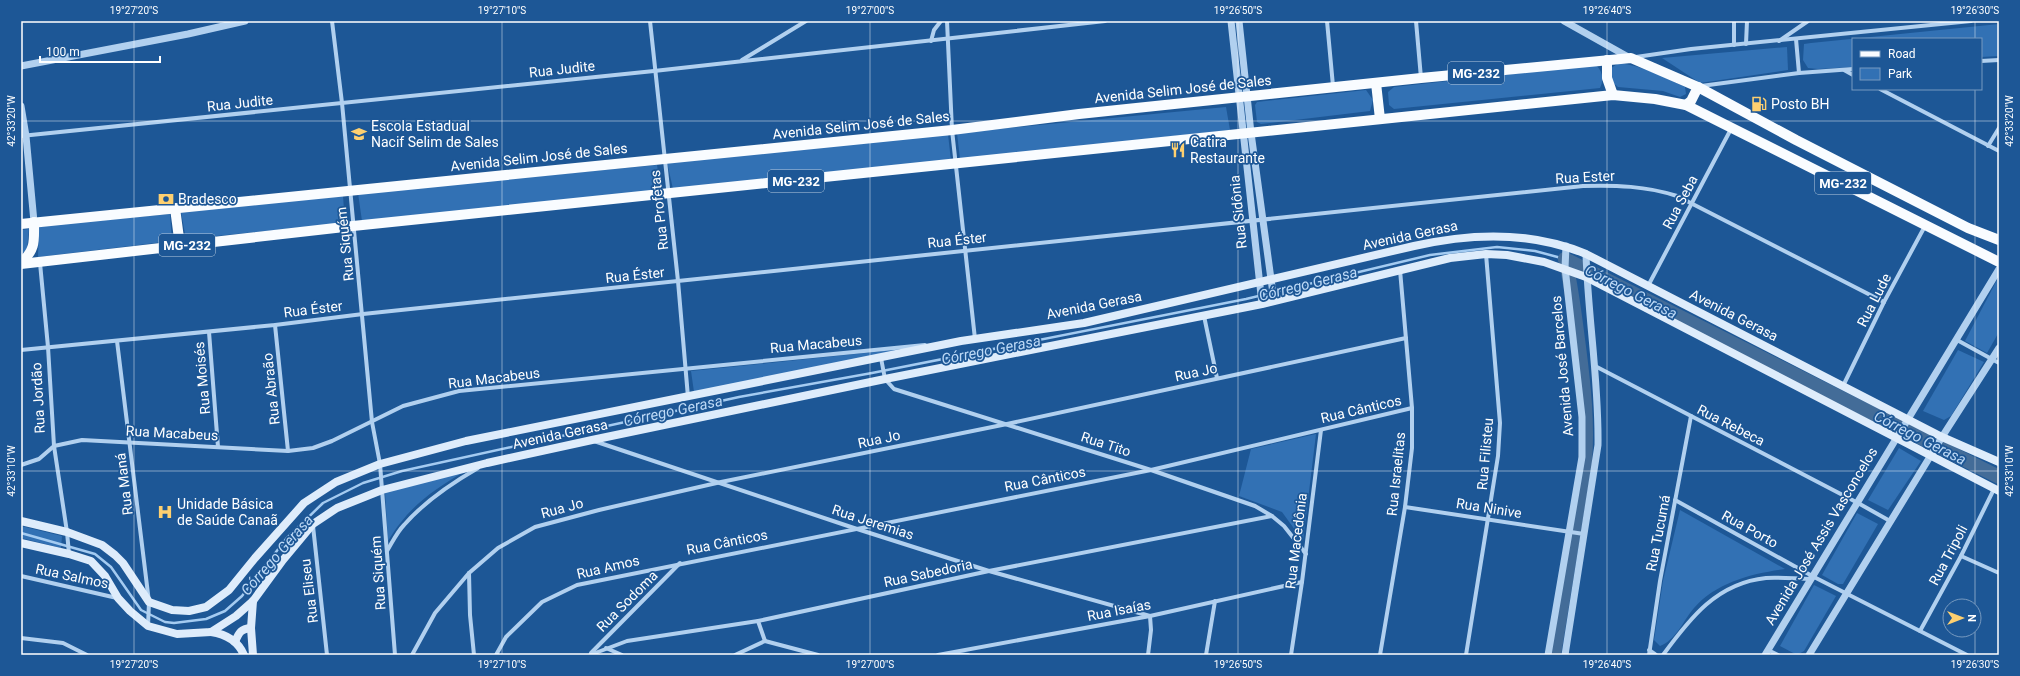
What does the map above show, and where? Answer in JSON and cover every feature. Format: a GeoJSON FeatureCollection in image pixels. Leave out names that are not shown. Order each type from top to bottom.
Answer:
{"type":"FeatureCollection","features":[{"type":"Feature","properties":{"kind":"main road","name":"Avenida Selim José de Sales"},"geometry":{"type":"LineString","coordinates":[[21,224],[350,189],[952,130],[1079,114],[1631,58],[1698,87]]}},
{"type":"Feature","properties":{"kind":"main road"},"geometry":{"type":"LineString","coordinates":[[1607,60],[1607,78],[1613,95]]}},
{"type":"Feature","properties":{"kind":"main road"},"geometry":{"type":"LineString","coordinates":[[1376,83],[1380,119]]}},
{"type":"Feature","properties":{"kind":"main road"},"geometry":{"type":"LineString","coordinates":[[1686,105],[1695,95],[1698,87]]}},
{"type":"Feature","properties":{"kind":"main road","name":"MG-232"},"geometry":{"type":"LineString","coordinates":[[1698,87],[1796,140],[1968,228],[1999,240]]}},
{"type":"Feature","properties":{"kind":"main road","name":"MG-232"},"geometry":{"type":"LineString","coordinates":[[21,263],[353,226],[1613,95],[1655,99],[1686,105],[1999,262]]}},
{"type":"Feature","properties":{"kind":"main road"},"geometry":{"type":"LineString","coordinates":[[1788,156],[1796,140]]}},
{"type":"Feature","properties":{"kind":"main road"},"geometry":{"type":"LineString","coordinates":[[175,208],[180,246]]}},
{"type":"Feature","properties":{"kind":"main road"},"geometry":{"type":"LineString","coordinates":[[21,263],[30,255],[34,243],[34,222]]}},
{"type":"Feature","properties":{"kind":"main road","name":"Avenida Gerasa"},"geometry":{"type":"LineString","coordinates":[[149,602],[172,610],[189,611],[206,607],[229,590],[304,503],[336,482],[466,441],[881,360],[961,341],[1084,323],[1260,285],[1461,237],[1497,236],[1549,242],[1586,257],[1648,286],[1843,386],[1940,439],[1999,462]]}},
{"type":"Feature","properties":{"kind":"main road","name":"Avenida Gerasa"},"geometry":{"type":"LineString","coordinates":[[21,543],[69,552],[91,561],[100,569],[118,598],[130,611],[148,623],[177,634],[211,632],[236,616],[253,601],[283,560],[313,524],[337,508],[382,486],[884,377],[1204,316],[1262,301],[1450,258],[1486,254],[1507,255],[1566,266],[1585,274]]}},
{"type":"Feature","properties":{"kind":"main road"},"geometry":{"type":"LineString","coordinates":[[1585,274],[1898,433],[1997,490]]}},
{"type":"Feature","properties":{"kind":"main road"},"geometry":{"type":"LineString","coordinates":[[21,521],[102,545],[115,555],[149,602]]}},
{"type":"Feature","properties":{"kind":"main road"},"geometry":{"type":"LineString","coordinates":[[252,655],[251,628],[253,601]]}},
{"type":"Feature","properties":{"kind":"main road"},"geometry":{"type":"LineString","coordinates":[[235,642],[238,632],[243,629],[251,628]]}},
{"type":"Feature","properties":{"kind":"main road"},"geometry":{"type":"LineString","coordinates":[[211,632],[223,634],[235,642],[244,655]]}},
{"type":"Feature","properties":{"kind":"street"},"geometry":{"type":"LineString","coordinates":[[21,66],[188,34],[245,21]]}},
{"type":"Feature","properties":{"kind":"street","name":"Rua Siquém"},"geometry":{"type":"LineString","coordinates":[[332,21],[342,103],[372,422],[380,467]]}},
{"type":"Feature","properties":{"kind":"street","name":"Rua Profetas"},"geometry":{"type":"LineString","coordinates":[[650,21],[654,70],[678,281],[688,397]]}},
{"type":"Feature","properties":{"kind":"street"},"geometry":{"type":"LineString","coordinates":[[740,61],[806,21]]}},
{"type":"Feature","properties":{"kind":"street"},"geometry":{"type":"LineString","coordinates":[[931,41],[934,30],[941,21]]}},
{"type":"Feature","properties":{"kind":"street"},"geometry":{"type":"LineString","coordinates":[[947,21],[952,130],[964,251],[975,339]]}},
{"type":"Feature","properties":{"kind":"street","name":"Rua Judite"},"geometry":{"type":"LineString","coordinates":[[23,136],[931,41],[1105,21]]}},
{"type":"Feature","properties":{"kind":"street","name":"Rua Sidônia"},"geometry":{"type":"LineString","coordinates":[[1231,21],[1243,97]]}},
{"type":"Feature","properties":{"kind":"street","name":"Rua Sidônia"},"geometry":{"type":"LineString","coordinates":[[1239,21],[1252,220],[1262,301]]}},
{"type":"Feature","properties":{"kind":"street"},"geometry":{"type":"LineString","coordinates":[[1327,21],[1333,88]]}},
{"type":"Feature","properties":{"kind":"street"},"geometry":{"type":"LineString","coordinates":[[1416,21],[1422,78]]}},
{"type":"Feature","properties":{"kind":"street"},"geometry":{"type":"LineString","coordinates":[[1564,21],[1631,58],[1691,49],[1734,46],[1936,23],[1971,21]]}},
{"type":"Feature","properties":{"kind":"street"},"geometry":{"type":"LineString","coordinates":[[1734,21],[1734,46]]}},
{"type":"Feature","properties":{"kind":"street"},"geometry":{"type":"LineString","coordinates":[[1746,44],[1747,21]]}},
{"type":"Feature","properties":{"kind":"street"},"geometry":{"type":"LineString","coordinates":[[1778,41],[1808,21]]}},
{"type":"Feature","properties":{"kind":"street"},"geometry":{"type":"LineString","coordinates":[[1796,39],[1799,73]]}},
{"type":"Feature","properties":{"kind":"street"},"geometry":{"type":"LineString","coordinates":[[1982,61],[1999,60]]}},
{"type":"Feature","properties":{"kind":"street"},"geometry":{"type":"LineString","coordinates":[[1698,87],[1799,73],[1852,69]]}},
{"type":"Feature","properties":{"kind":"street"},"geometry":{"type":"LineString","coordinates":[[1843,70],[1852,74]]}},
{"type":"Feature","properties":{"kind":"street"},"geometry":{"type":"LineString","coordinates":[[1882,90],[1999,152]]}},
{"type":"Feature","properties":{"kind":"street"},"geometry":{"type":"LineString","coordinates":[[21,106],[23,136],[34,222]]}},
{"type":"Feature","properties":{"kind":"street","name":"Rua Seba"},"geometry":{"type":"LineString","coordinates":[[1648,286],[1732,127]]}},
{"type":"Feature","properties":{"kind":"street"},"geometry":{"type":"LineString","coordinates":[[1988,146],[1999,128]]}},
{"type":"Feature","properties":{"kind":"street","name":"Rua Sidônia"},"geometry":{"type":"LineString","coordinates":[[1246,133],[1262,219],[1274,299]]}},
{"type":"Feature","properties":{"kind":"street","name":"Rua Ester"},"geometry":{"type":"LineString","coordinates":[[1252,220],[1583,186],[1626,185],[1677,196],[1884,302]]}},
{"type":"Feature","properties":{"kind":"street","name":"Rua Éster"},"geometry":{"type":"LineString","coordinates":[[21,350],[209,332],[363,314],[1252,220]]}},
{"type":"Feature","properties":{"kind":"street","name":"Rua Lude"},"geometry":{"type":"LineString","coordinates":[[1843,386],[1884,302],[1925,225]]}},
{"type":"Feature","properties":{"kind":"street","name":"Avenida José Barcelos"},"geometry":{"type":"LineString","coordinates":[[1548,655],[1571,532],[1582,457],[1582,417],[1566,266],[1566,249]]}},
{"type":"Feature","properties":{"kind":"street","name":"Rua Filisteu"},"geometry":{"type":"LineString","coordinates":[[1466,655],[1498,456],[1500,423],[1486,254]]}},
{"type":"Feature","properties":{"kind":"street"},"geometry":{"type":"LineString","coordinates":[[1565,655],[1598,445],[1594,366],[1585,274],[1586,257]]}},
{"type":"Feature","properties":{"kind":"street","name":"Rua Jordão"},"geometry":{"type":"LineString","coordinates":[[40,262],[48,348],[54,446],[68,535]]}},
{"type":"Feature","properties":{"kind":"street"},"geometry":{"type":"LineString","coordinates":[[1905,421],[1957,340],[1999,268]]}},
{"type":"Feature","properties":{"kind":"street","name":"Rua Israelitas"},"geometry":{"type":"LineString","coordinates":[[1380,655],[1405,507],[1412,448],[1412,408],[1400,270]]}},
{"type":"Feature","properties":{"kind":"street"},"geometry":{"type":"LineString","coordinates":[[1204,316],[1217,378]]}},
{"type":"Feature","properties":{"kind":"street","name":"Rua Abraão"},"geometry":{"type":"LineString","coordinates":[[275,325],[288,451]]}},
{"type":"Feature","properties":{"kind":"street","name":"Rua Moisés"},"geometry":{"type":"LineString","coordinates":[[209,332],[218,447]]}},
{"type":"Feature","properties":{"kind":"street","name":"Rua Jo"},"geometry":{"type":"LineString","coordinates":[[412,655],[435,613],[469,573],[498,548],[535,527],[598,510],[721,482],[1007,424],[1406,338]]}},
{"type":"Feature","properties":{"kind":"street"},"geometry":{"type":"LineString","coordinates":[[1957,340],[1996,361]]}},
{"type":"Feature","properties":{"kind":"street","name":"Rua Maná"},"geometry":{"type":"LineString","coordinates":[[117,341],[149,602]]}},
{"type":"Feature","properties":{"kind":"street","name":"Rua Macabeus"},"geometry":{"type":"LineString","coordinates":[[21,465],[39,459],[54,446],[82,440],[130,441],[288,451],[313,448],[404,406],[459,391],[961,341]]}},
{"type":"Feature","properties":{"kind":"street"},"geometry":{"type":"LineString","coordinates":[[1809,655],[1940,439],[1996,361],[1999,348]]}},
{"type":"Feature","properties":{"kind":"street"},"geometry":{"type":"LineString","coordinates":[[881,360],[884,377]]}},
{"type":"Feature","properties":{"kind":"street","name":"Rua Rebeca"},"geometry":{"type":"LineString","coordinates":[[1594,366],[1890,521]]}},
{"type":"Feature","properties":{"kind":"street","name":"Rua Tito"},"geometry":{"type":"LineString","coordinates":[[884,377],[894,389],[1151,470],[1255,506],[1272,516],[1284,526],[1306,554]]}},
{"type":"Feature","properties":{"kind":"street","name":"Rua Cânticos"},"geometry":{"type":"LineString","coordinates":[[681,563],[1151,470],[1412,408]]}},
{"type":"Feature","properties":{"kind":"street","name":"Rua Tucumá"},"geometry":{"type":"LineString","coordinates":[[1649,653],[1660,581],[1691,416]]}},
{"type":"Feature","properties":{"kind":"street","name":"Avenida José Assis Vasconcelos"},"geometry":{"type":"LineString","coordinates":[[1778,655],[1766,652],[1813,578],[1905,421]]}},
{"type":"Feature","properties":{"kind":"street","name":"Rua Macedônia"},"geometry":{"type":"LineString","coordinates":[[1291,655],[1306,554],[1321,430]]}},
{"type":"Feature","properties":{"kind":"street","name":"Rua Jeremias"},"geometry":{"type":"LineString","coordinates":[[592,440],[721,482],[854,528],[989,571],[1150,616]]}},
{"type":"Feature","properties":{"kind":"street"},"geometry":{"type":"LineString","coordinates":[[387,552],[403,526],[426,504],[459,479],[487,463]]}},
{"type":"Feature","properties":{"kind":"street"},"geometry":{"type":"LineString","coordinates":[[380,467],[382,486]]}},
{"type":"Feature","properties":{"kind":"street","name":"Rua Siquém"},"geometry":{"type":"LineString","coordinates":[[382,486],[395,655]]}},
{"type":"Feature","properties":{"kind":"street","name":"Rua Tripoli"},"geometry":{"type":"LineString","coordinates":[[1920,631],[1997,490]]}},
{"type":"Feature","properties":{"kind":"street","name":"Rua Porto"},"geometry":{"type":"LineString","coordinates":[[1675,500],[1813,578],[1846,593]]}},
{"type":"Feature","properties":{"kind":"street","name":"Rua Ninive"},"geometry":{"type":"LineString","coordinates":[[1405,507],[1571,532]]}},
{"type":"Feature","properties":{"kind":"street","name":"Rua Sabedoria"},"geometry":{"type":"LineString","coordinates":[[589,655],[626,641],[758,621],[989,571],[1272,516]]}},
{"type":"Feature","properties":{"kind":"street","name":"Rua Eliseu"},"geometry":{"type":"LineString","coordinates":[[313,524],[327,655]]}},
{"type":"Feature","properties":{"kind":"street"},"geometry":{"type":"LineString","coordinates":[[1571,532],[1583,534]]}},
{"type":"Feature","properties":{"kind":"street"},"geometry":{"type":"LineString","coordinates":[[68,535],[69,552]]}},
{"type":"Feature","properties":{"kind":"street"},"geometry":{"type":"LineString","coordinates":[[1961,556],[1999,573]]}},
{"type":"Feature","properties":{"kind":"street","name":"Rua Amos"},"geometry":{"type":"LineString","coordinates":[[496,655],[506,636],[537,606],[563,591],[576,585],[681,563]]}},
{"type":"Feature","properties":{"kind":"street","name":"Rua Sodoma"},"geometry":{"type":"LineString","coordinates":[[589,655],[681,563]]}},
{"type":"Feature","properties":{"kind":"street"},"geometry":{"type":"LineString","coordinates":[[469,573],[470,615],[474,655]]}},
{"type":"Feature","properties":{"kind":"street","name":"Rua Salmos"},"geometry":{"type":"LineString","coordinates":[[21,576],[118,598]]}},
{"type":"Feature","properties":{"kind":"street"},"geometry":{"type":"LineString","coordinates":[[1663,655],[1687,622],[1704,606],[1727,590],[1754,580],[1767,578],[1813,578]]}},
{"type":"Feature","properties":{"kind":"street","name":"Rua Isaías"},"geometry":{"type":"LineString","coordinates":[[938,655],[1150,616],[1302,582]]}},
{"type":"Feature","properties":{"kind":"street"},"geometry":{"type":"LineString","coordinates":[[1846,593],[1967,655]]}},
{"type":"Feature","properties":{"kind":"street"},"geometry":{"type":"LineString","coordinates":[[1206,655],[1215,601]]}},
{"type":"Feature","properties":{"kind":"street"},"geometry":{"type":"LineString","coordinates":[[148,623],[149,602]]}},
{"type":"Feature","properties":{"kind":"street"},"geometry":{"type":"LineString","coordinates":[[1148,655],[1151,630],[1150,616]]}},
{"type":"Feature","properties":{"kind":"street"},"geometry":{"type":"LineString","coordinates":[[758,621],[765,641]]}},
{"type":"Feature","properties":{"kind":"street"},"geometry":{"type":"LineString","coordinates":[[21,638],[63,642],[87,655]]}},
{"type":"Feature","properties":{"kind":"street"},"geometry":{"type":"LineString","coordinates":[[735,655],[765,641],[818,655]]}},
{"type":"Feature","properties":{"kind":"street"},"geometry":{"type":"LineString","coordinates":[[606,648],[622,655]]}},
{"type":"Feature","properties":{"kind":"street"},"geometry":{"type":"LineString","coordinates":[[1649,653],[1656,655]]}},
{"type":"Feature","properties":{"kind":"street"},"geometry":{"type":"LineString","coordinates":[[944,654],[968,655]]}},
{"type":"Feature","properties":{"kind":"green space"},"geometry":{"type":"Polygon","coordinates":[[[1999,24],[1999,56],[1982,57],[1982,38],[1862,38],[1999,24]]]}},
{"type":"Feature","properties":{"kind":"green space"},"geometry":{"type":"Polygon","coordinates":[[[1852,39],[1852,67],[1818,69],[1808,68],[1803,60],[1804,44],[1852,39]]]}},
{"type":"Feature","properties":{"kind":"green space"},"geometry":{"type":"Polygon","coordinates":[[[1787,47],[1788,70],[1700,83],[1662,58],[1787,47]]]}},
{"type":"Feature","properties":{"kind":"green space"},"geometry":{"type":"Polygon","coordinates":[[[1619,63],[1645,69],[1669,79],[1685,87],[1686,94],[1680,97],[1663,91],[1618,87],[1612,82],[1611,68],[1619,63]]]}},
{"type":"Feature","properties":{"kind":"green space"},"geometry":{"type":"Polygon","coordinates":[[[1596,65],[1602,76],[1600,88],[1394,109],[1389,105],[1388,92],[1394,87],[1596,65]]]}},
{"type":"Feature","properties":{"kind":"green space"},"geometry":{"type":"Polygon","coordinates":[[[1366,90],[1373,100],[1370,111],[1261,124],[1257,122],[1255,105],[1257,102],[1366,90]]]}},
{"type":"Feature","properties":{"kind":"green space"},"geometry":{"type":"Polygon","coordinates":[[[1226,107],[1230,130],[960,159],[957,133],[1226,107]]]}},
{"type":"Feature","properties":{"kind":"green space"},"geometry":{"type":"Polygon","coordinates":[[[948,134],[951,161],[673,189],[667,162],[948,134]]]}},
{"type":"Feature","properties":{"kind":"green space"},"geometry":{"type":"Polygon","coordinates":[[[657,165],[661,190],[362,221],[358,193],[657,165]]]}},
{"type":"Feature","properties":{"kind":"green space"},"geometry":{"type":"Polygon","coordinates":[[[343,196],[345,223],[186,239],[181,212],[343,196]]]}},
{"type":"Feature","properties":{"kind":"green space"},"geometry":{"type":"Polygon","coordinates":[[[170,214],[172,241],[38,257],[39,226],[170,214]]]}},
{"type":"Feature","properties":{"kind":"green space"},"geometry":{"type":"Polygon","coordinates":[[[29,229],[27,249],[21,255],[21,230],[29,229]]]}},
{"type":"Feature","properties":{"kind":"green space"},"geometry":{"type":"Polygon","coordinates":[[[1998,278],[1999,332],[1987,353],[1965,341],[1998,278]]]}},
{"type":"Feature","properties":{"kind":"green space"},"geometry":{"type":"Polygon","coordinates":[[[913,348],[694,392],[691,371],[913,348]]]}},
{"type":"Feature","properties":{"kind":"green space"},"geometry":{"type":"Polygon","coordinates":[[[1958,350],[1984,362],[1951,416],[1944,420],[1923,411],[1958,350]]]}},
{"type":"Feature","properties":{"kind":"green space"},"geometry":{"type":"Polygon","coordinates":[[[1316,434],[1303,541],[1282,512],[1239,496],[1251,449],[1316,434]]]}},
{"type":"Feature","properties":{"kind":"green space"},"geometry":{"type":"Polygon","coordinates":[[[1899,448],[1921,461],[1888,510],[1868,500],[1899,448]]]}},
{"type":"Feature","properties":{"kind":"green space"},"geometry":{"type":"Polygon","coordinates":[[[467,470],[433,492],[413,508],[388,541],[385,492],[467,470]]]}},
{"type":"Feature","properties":{"kind":"green space"},"geometry":{"type":"Polygon","coordinates":[[[1680,510],[1785,569],[1748,576],[1724,585],[1703,599],[1690,613],[1675,635],[1660,646],[1654,640],[1663,581],[1680,510]]]}},
{"type":"Feature","properties":{"kind":"green space"},"geometry":{"type":"Polygon","coordinates":[[[1857,513],[1878,524],[1843,584],[1838,584],[1822,575],[1857,513]]]}},
{"type":"Feature","properties":{"kind":"green space"},"geometry":{"type":"Polygon","coordinates":[[[21,526],[62,536],[61,548],[21,538],[21,526]]]}},
{"type":"Feature","properties":{"kind":"green space"},"geometry":{"type":"Polygon","coordinates":[[[1814,585],[1836,596],[1804,651],[1797,655],[1780,646],[1814,585]]]}},
{"type":"Feature","properties":{"kind":"waterway","name":"Córrego Gerasa"},"geometry":{"type":"LineString","coordinates":[[21,533],[95,554],[111,567],[141,610],[165,622],[174,623],[206,619],[225,611],[242,596],[286,539],[323,503],[363,483],[402,471],[739,397],[872,373],[1246,299],[1430,255],[1497,247],[1535,251],[1565,259]]}},
{"type":"Feature","properties":{"kind":"waterway","name":"Córrego Gerasa"},"geometry":{"type":"LineString","coordinates":[[1565,259],[1999,477]]}},
{"type":"Feature","properties":{"kind":"waterway"},"geometry":{"type":"LineString","coordinates":[[1554,655],[1585,463],[1586,448],[1586,419],[1582,376],[1570,281],[1565,259]]}},
{"type":"Feature","properties":{"kind":"place","name":"Posto BH"},"geometry":{"type":"Point","coordinates":[1759,104]}},
{"type":"Feature","properties":{"kind":"place","name":"Escola Estadual Nacif Selim de Sales"},"geometry":{"type":"Point","coordinates":[359,134]}},
{"type":"Feature","properties":{"kind":"place","name":"Catira Restaurante"},"geometry":{"type":"Point","coordinates":[1178,150]}},
{"type":"Feature","properties":{"kind":"place","name":"Bradesco"},"geometry":{"type":"Point","coordinates":[166,199]}},
{"type":"Feature","properties":{"kind":"place","name":"Unidade Básica de Saúde Canaã"},"geometry":{"type":"Point","coordinates":[165,512]}}]}
